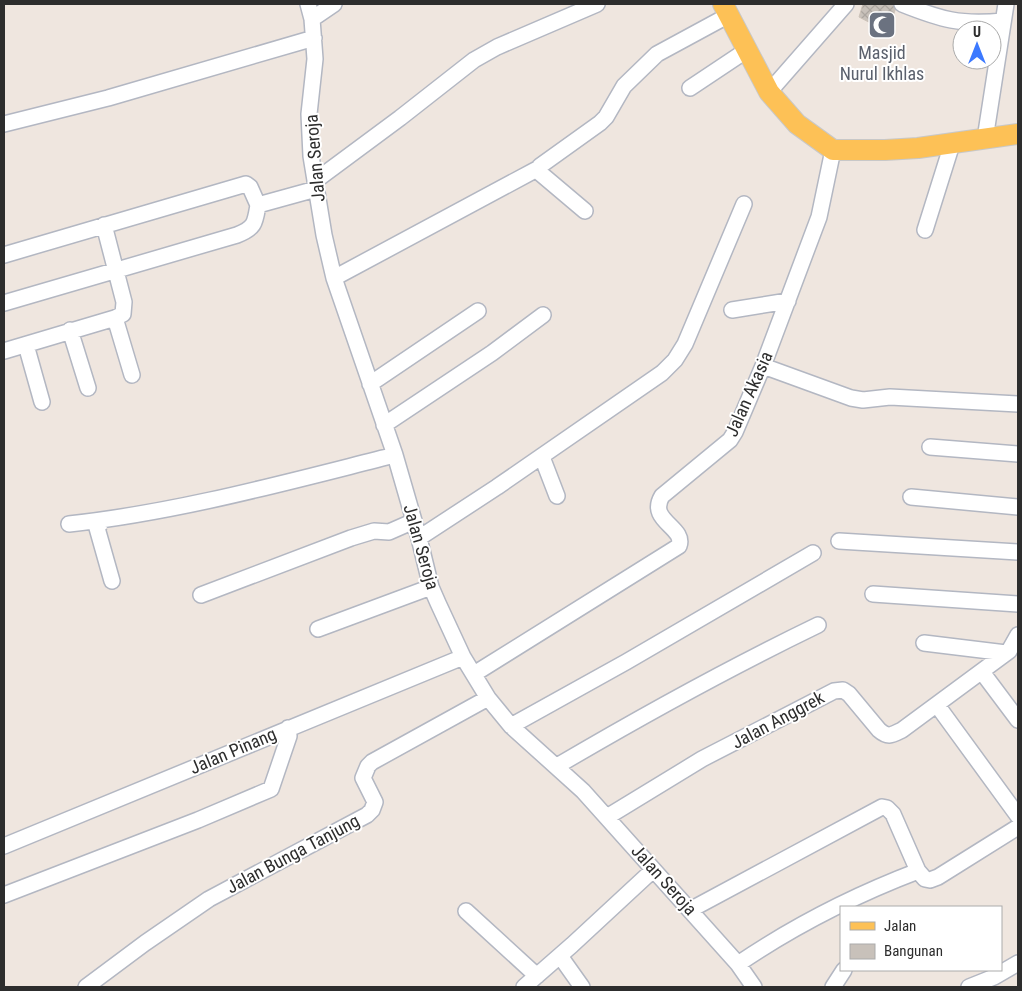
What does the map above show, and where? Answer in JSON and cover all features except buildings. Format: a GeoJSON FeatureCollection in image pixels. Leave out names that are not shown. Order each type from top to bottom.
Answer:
{"type":"FeatureCollection","features":[{"type":"Feature","properties":{"kind":"main road"},"geometry":{"type":"LineString","coordinates":[[726,9],[769,92],[797,124],[834,150],[885,150],[952,144],[1018,134]]}},
{"type":"Feature","properties":{"kind":"street","name":"Jalan Seroja"},"geometry":{"type":"LineString","coordinates":[[308,4],[312,19],[315,59],[309,114],[315,185],[334,278],[395,455],[431,587],[463,657],[488,698],[511,726],[557,766],[607,816],[738,964],[754,987]]}},
{"type":"Feature","properties":{"kind":"street"},"geometry":{"type":"LineString","coordinates":[[312,19],[334,4]]}},
{"type":"Feature","properties":{"kind":"street"},"geometry":{"type":"LineString","coordinates":[[258,205],[315,185],[474,60],[496,47],[597,4]]}},
{"type":"Feature","properties":{"kind":"street"},"geometry":{"type":"LineString","coordinates":[[769,92],[846,4]]}},
{"type":"Feature","properties":{"kind":"street"},"geometry":{"type":"LineString","coordinates":[[902,4],[950,21],[976,23],[1003,21]]}},
{"type":"Feature","properties":{"kind":"street"},"geometry":{"type":"LineString","coordinates":[[985,139],[1006,4]]}},
{"type":"Feature","properties":{"kind":"street"},"geometry":{"type":"LineString","coordinates":[[334,278],[538,168],[600,123],[606,117],[624,86],[657,54],[726,9]]}},
{"type":"Feature","properties":{"kind":"street"},"geometry":{"type":"LineString","coordinates":[[4,124],[108,98],[314,38]]}},
{"type":"Feature","properties":{"kind":"street"},"geometry":{"type":"LineString","coordinates":[[690,88],[747,50]]}},
{"type":"Feature","properties":{"kind":"street"},"geometry":{"type":"LineString","coordinates":[[925,230],[952,144]]}},
{"type":"Feature","properties":{"kind":"street","name":"Jalan Akasia"},"geometry":{"type":"LineString","coordinates":[[474,674],[680,544],[679,537],[658,512],[658,502],[662,496],[730,440],[736,432],[819,217],[834,150]]}},
{"type":"Feature","properties":{"kind":"street"},"geometry":{"type":"LineString","coordinates":[[538,168],[540,173],[585,211]]}},
{"type":"Feature","properties":{"kind":"street"},"geometry":{"type":"LineString","coordinates":[[4,254],[246,184],[250,187],[258,205],[254,224],[247,231],[4,303]]}},
{"type":"Feature","properties":{"kind":"street"},"geometry":{"type":"LineString","coordinates":[[419,538],[542,457],[662,373],[685,344],[744,204]]}},
{"type":"Feature","properties":{"kind":"street"},"geometry":{"type":"LineString","coordinates":[[4,351],[123,314],[124,306],[117,271],[104,225]]}},
{"type":"Feature","properties":{"kind":"street"},"geometry":{"type":"LineString","coordinates":[[732,310],[788,301]]}},
{"type":"Feature","properties":{"kind":"street"},"geometry":{"type":"LineString","coordinates":[[370,384],[478,311]]}},
{"type":"Feature","properties":{"kind":"street"},"geometry":{"type":"LineString","coordinates":[[384,426],[492,353],[543,315]]}},
{"type":"Feature","properties":{"kind":"street"},"geometry":{"type":"LineString","coordinates":[[115,318],[132,375]]}},
{"type":"Feature","properties":{"kind":"street"},"geometry":{"type":"LineString","coordinates":[[70,330],[88,388]]}},
{"type":"Feature","properties":{"kind":"street"},"geometry":{"type":"LineString","coordinates":[[26,345],[42,402]]}},
{"type":"Feature","properties":{"kind":"street"},"geometry":{"type":"LineString","coordinates":[[763,366],[851,398],[863,400],[890,397],[1018,404]]}},
{"type":"Feature","properties":{"kind":"street"},"geometry":{"type":"LineString","coordinates":[[930,447],[1018,454]]}},
{"type":"Feature","properties":{"kind":"street"},"geometry":{"type":"LineString","coordinates":[[69,524],[192,505],[395,455]]}},
{"type":"Feature","properties":{"kind":"street"},"geometry":{"type":"LineString","coordinates":[[542,457],[557,496]]}},
{"type":"Feature","properties":{"kind":"street"},"geometry":{"type":"LineString","coordinates":[[911,497],[1018,507]]}},
{"type":"Feature","properties":{"kind":"street"},"geometry":{"type":"LineString","coordinates":[[103,520],[97,528],[112,581]]}},
{"type":"Feature","properties":{"kind":"street"},"geometry":{"type":"LineString","coordinates":[[201,596],[351,538],[374,531],[389,532],[414,521]]}},
{"type":"Feature","properties":{"kind":"street"},"geometry":{"type":"LineString","coordinates":[[839,541],[1018,552]]}},
{"type":"Feature","properties":{"kind":"street"},"geometry":{"type":"LineString","coordinates":[[511,726],[626,662],[813,553]]}},
{"type":"Feature","properties":{"kind":"street"},"geometry":{"type":"LineString","coordinates":[[318,629],[431,587]]}},
{"type":"Feature","properties":{"kind":"street"},"geometry":{"type":"LineString","coordinates":[[873,594],[1018,604]]}},
{"type":"Feature","properties":{"kind":"street"},"geometry":{"type":"LineString","coordinates":[[557,766],[619,729],[818,625]]}},
{"type":"Feature","properties":{"kind":"street"},"geometry":{"type":"LineString","coordinates":[[924,644],[1011,652],[1018,635]]}},
{"type":"Feature","properties":{"kind":"street","name":"Jalan Anggrek"},"geometry":{"type":"LineString","coordinates":[[607,816],[702,759],[761,730],[834,690],[843,690],[849,694],[879,730],[885,735],[893,735],[1011,652]]}},
{"type":"Feature","properties":{"kind":"street","name":"Jalan Pinang"},"geometry":{"type":"LineString","coordinates":[[4,846],[463,657]]}},
{"type":"Feature","properties":{"kind":"street"},"geometry":{"type":"LineString","coordinates":[[982,672],[1018,720]]}},
{"type":"Feature","properties":{"kind":"street","name":"Jalan Bunga Tanjung"},"geometry":{"type":"LineString","coordinates":[[86,987],[209,899],[367,815],[372,810],[375,802],[363,778],[368,766],[372,762],[488,698]]}},
{"type":"Feature","properties":{"kind":"street"},"geometry":{"type":"LineString","coordinates":[[937,705],[1018,816]]}},
{"type":"Feature","properties":{"kind":"street"},"geometry":{"type":"LineString","coordinates":[[4,895],[198,820],[271,789],[289,736],[288,728]]}},
{"type":"Feature","properties":{"kind":"street"},"geometry":{"type":"LineString","coordinates":[[690,910],[882,807],[887,808],[893,814],[918,871],[924,879],[930,880],[938,877],[1018,827]]}},
{"type":"Feature","properties":{"kind":"street"},"geometry":{"type":"LineString","coordinates":[[524,987],[653,870]]}},
{"type":"Feature","properties":{"kind":"street"},"geometry":{"type":"LineString","coordinates":[[738,964],[818,916],[873,888],[918,871]]}},
{"type":"Feature","properties":{"kind":"street"},"geometry":{"type":"LineString","coordinates":[[466,911],[537,976]]}},
{"type":"Feature","properties":{"kind":"street"},"geometry":{"type":"LineString","coordinates":[[560,956],[582,987]]}},
{"type":"Feature","properties":{"kind":"street"},"geometry":{"type":"LineString","coordinates":[[969,987],[994,977],[1018,963]]}},
{"type":"Feature","properties":{"kind":"street"},"geometry":{"type":"LineString","coordinates":[[833,987],[843,971]]}},
{"type":"Feature","properties":{"kind":"place","name":"Masjid Nurul Ikhlas"},"geometry":{"type":"Point","coordinates":[882,25]}}]}
